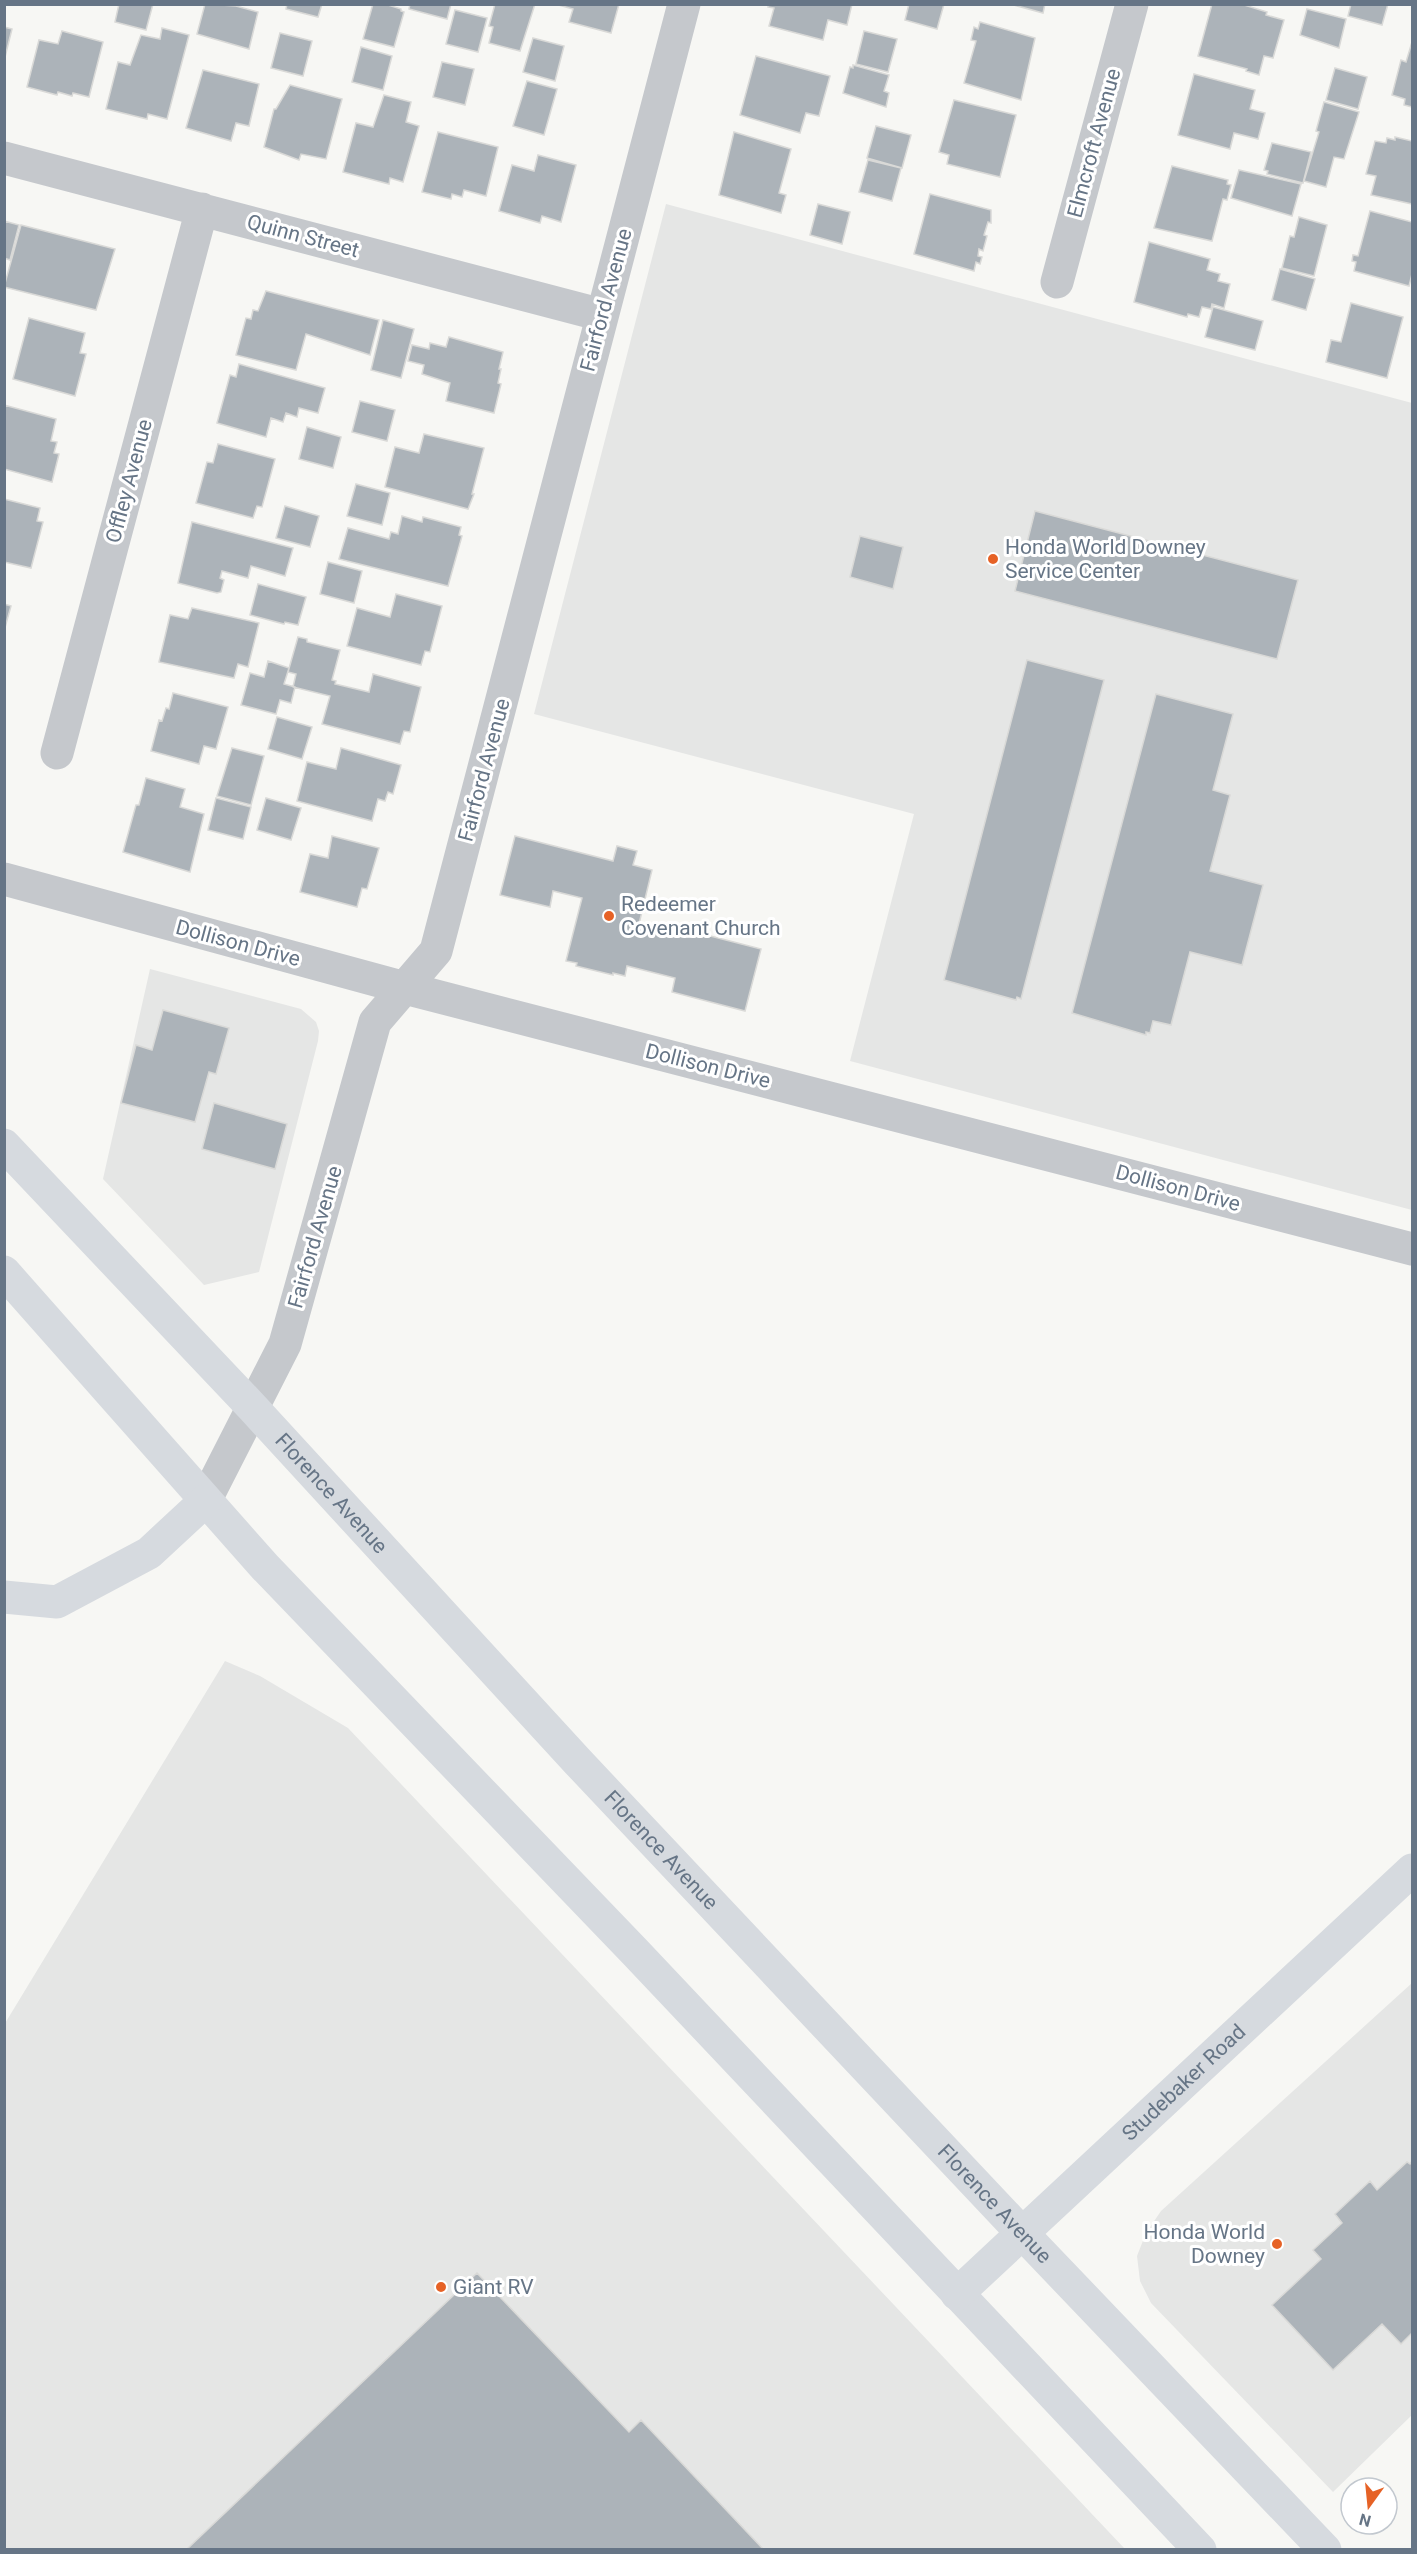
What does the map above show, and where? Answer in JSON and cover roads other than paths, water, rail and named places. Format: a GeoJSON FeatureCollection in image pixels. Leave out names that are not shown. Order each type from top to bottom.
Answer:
{"type":"FeatureCollection","features":[{"type":"Feature","properties":{"kind":"main road","name":"Florence Avenue"},"geometry":{"type":"LineString","coordinates":[[4,1145],[253,1408],[586,1771],[1324,2550]]}},
{"type":"Feature","properties":{"kind":"main road"},"geometry":{"type":"LineString","coordinates":[[4,1272],[273,1576],[635,1952],[1200,2550]]}},
{"type":"Feature","properties":{"kind":"main road"},"geometry":{"type":"LineString","coordinates":[[4,1597],[57,1602],[149,1553],[205,1501]]}},
{"type":"Feature","properties":{"kind":"main road","name":"Studebaker Road"},"geometry":{"type":"LineString","coordinates":[[957,2294],[1413,1870]]}},
{"type":"Feature","properties":{"kind":"street","name":"Fairford Avenue"},"geometry":{"type":"LineString","coordinates":[[205,1501],[285,1344],[375,1022],[436,951],[684,4]]}},
{"type":"Feature","properties":{"kind":"street","name":"Elmcroft Avenue"},"geometry":{"type":"LineString","coordinates":[[1057,282],[1132,4]]}},
{"type":"Feature","properties":{"kind":"street","name":"Quinn Street"},"geometry":{"type":"LineString","coordinates":[[4,158],[602,315]]}},
{"type":"Feature","properties":{"kind":"street","name":"Offley Avenue"},"geometry":{"type":"LineString","coordinates":[[57,753],[202,209]]}},
{"type":"Feature","properties":{"kind":"street","name":"Dollison Drive"},"geometry":{"type":"LineString","coordinates":[[4,879],[405,988],[1413,1249]]}},
{"type":"Feature","properties":{"kind":"place","name":"Honda World Downey Service Center"},"geometry":{"type":"Point","coordinates":[993,559]}},
{"type":"Feature","properties":{"kind":"place","name":"Redeemer Covenant Church"},"geometry":{"type":"Point","coordinates":[609,916]}},
{"type":"Feature","properties":{"kind":"place","name":"Honda World Downey"},"geometry":{"type":"Point","coordinates":[1277,2244]}},
{"type":"Feature","properties":{"kind":"place","name":"Giant RV"},"geometry":{"type":"Point","coordinates":[441,2287]}}]}
